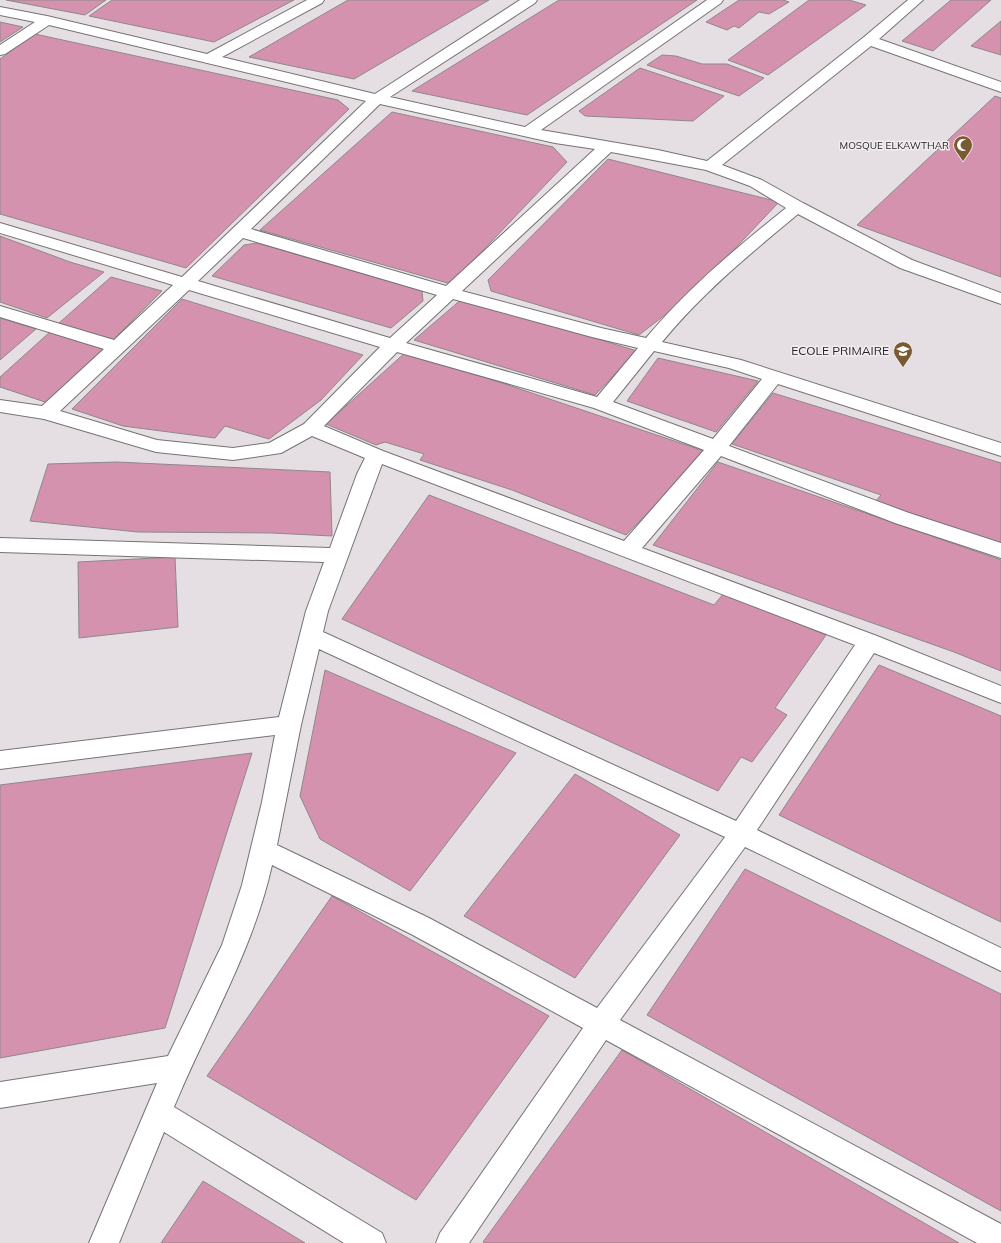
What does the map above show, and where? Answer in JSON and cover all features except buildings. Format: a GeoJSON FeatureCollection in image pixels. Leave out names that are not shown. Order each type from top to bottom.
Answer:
{"type":"FeatureCollection","features":[{"type":"Feature","properties":{"kind":"street"},"geometry":{"type":"LineString","coordinates":[[208,58],[317,0]]}},
{"type":"Feature","properties":{"kind":"street"},"geometry":{"type":"LineString","coordinates":[[46,413],[186,283],[376,99],[530,0]]}},
{"type":"Feature","properties":{"kind":"street"},"geometry":{"type":"LineString","coordinates":[[528,132],[716,0]]}},
{"type":"Feature","properties":{"kind":"street"},"geometry":{"type":"LineString","coordinates":[[710,166],[869,40],[916,0]]}},
{"type":"Feature","properties":{"kind":"street"},"geometry":{"type":"LineString","coordinates":[[0,11],[47,20],[376,99],[607,148],[658,155],[710,166],[756,183],[797,207],[906,264],[1001,299]]}},
{"type":"Feature","properties":{"kind":"street"},"geometry":{"type":"LineString","coordinates":[[0,51],[47,20]]}},
{"type":"Feature","properties":{"kind":"street"},"geometry":{"type":"LineString","coordinates":[[869,40],[893,50],[999,84]]}},
{"type":"Feature","properties":{"kind":"street"},"geometry":{"type":"LineString","coordinates":[[0,406],[46,413],[156,446],[232,454],[274,449],[311,428],[392,345],[607,148]]}},
{"type":"Feature","properties":{"kind":"street"},"geometry":{"type":"LineString","coordinates":[[601,404],[674,316],[723,268],[797,207]]}},
{"type":"Feature","properties":{"kind":"street"},"geometry":{"type":"LineString","coordinates":[[0,228],[392,345],[601,404],[902,518],[1001,551]]}},
{"type":"Feature","properties":{"kind":"street"},"geometry":{"type":"LineString","coordinates":[[239,231],[451,292],[598,332],[734,364],[1001,450]]}},
{"type":"Feature","properties":{"kind":"street"},"geometry":{"type":"LineString","coordinates":[[0,311],[57,330],[116,347]]}},
{"type":"Feature","properties":{"kind":"street"},"geometry":{"type":"LineString","coordinates":[[628,550],[717,448],[774,377]]}},
{"type":"Feature","properties":{"kind":"street"},"geometry":{"type":"LineString","coordinates":[[311,428],[376,455],[869,642],[1001,695]]}},
{"type":"Feature","properties":{"kind":"street"},"geometry":{"type":"LineString","coordinates":[[104,1243],[177,1067],[235,945],[255,885],[264,850],[289,725],[317,611],[339,555],[367,474],[376,455]]}},
{"type":"Feature","properties":{"kind":"street"},"geometry":{"type":"LineString","coordinates":[[0,545],[339,555]]}},
{"type":"Feature","properties":{"kind":"street"},"geometry":{"type":"LineString","coordinates":[[310,636],[740,834],[1001,960]]}},
{"type":"Feature","properties":{"kind":"street"},"geometry":{"type":"LineString","coordinates":[[451,1243],[601,1024],[740,834],[869,642]]}},
{"type":"Feature","properties":{"kind":"street"},"geometry":{"type":"LineString","coordinates":[[0,760],[289,725]]}},
{"type":"Feature","properties":{"kind":"street"},"geometry":{"type":"LineString","coordinates":[[264,850],[420,926],[1001,1240]]}},
{"type":"Feature","properties":{"kind":"street"},"geometry":{"type":"LineString","coordinates":[[0,1095],[177,1067]]}},
{"type":"Feature","properties":{"kind":"street"},"geometry":{"type":"LineString","coordinates":[[159,1113],[371,1243]]}},
{"type":"Feature","properties":{"kind":"place","name":"MOSQUE ELKAWTHAR"},"geometry":{"type":"Point","coordinates":[963,162]}},
{"type":"Feature","properties":{"kind":"place","name":"ECOLE PRIMAIRE"},"geometry":{"type":"Point","coordinates":[903,368]}}]}
